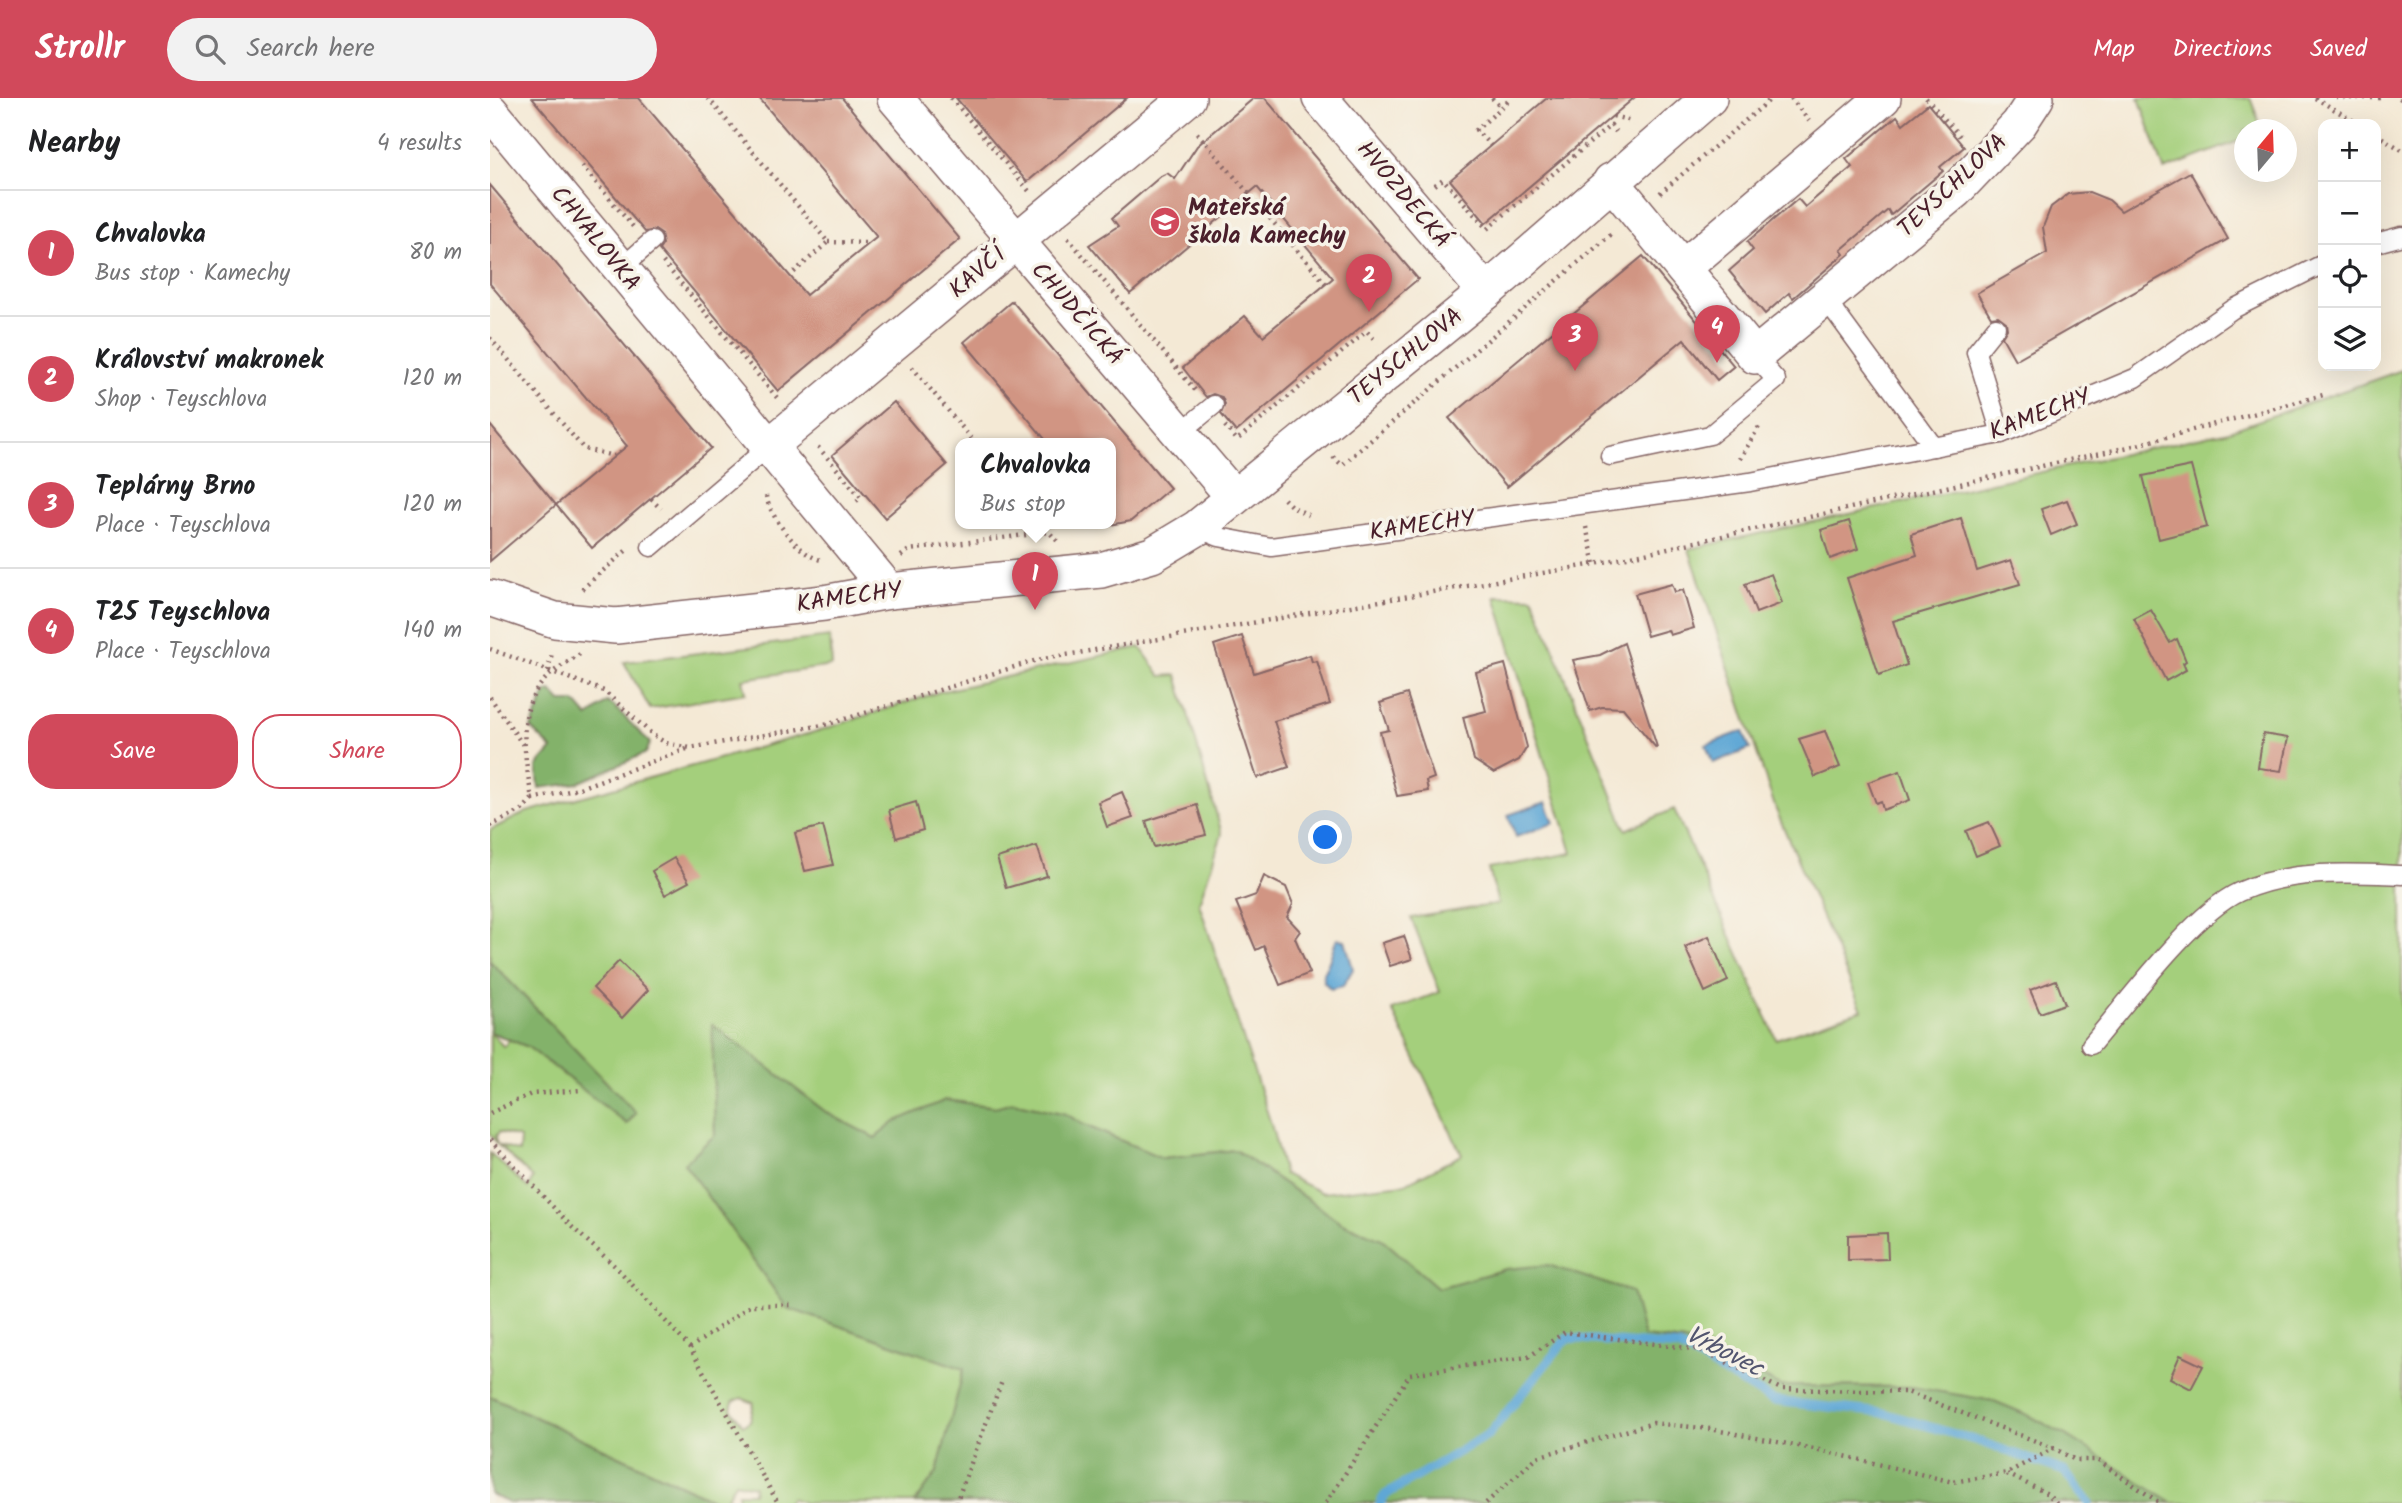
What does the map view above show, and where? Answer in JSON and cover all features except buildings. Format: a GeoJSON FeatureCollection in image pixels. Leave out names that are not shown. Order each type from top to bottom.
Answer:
{"type":"FeatureCollection","features":[{"type":"Feature","properties":{"kind":"street","name":"CHUDČICKÁ"},"geometry":{"type":"LineString","coordinates":[[895,98],[1233,496]]}},
{"type":"Feature","properties":{"kind":"street","name":"HVOZDECKÁ"},"geometry":{"type":"LineString","coordinates":[[1320,98],[1486,292]]}},
{"type":"Feature","properties":{"kind":"street","name":"TEYSCHLOVA"},"geometry":{"type":"LineString","coordinates":[[1197,528],[1486,292],[1709,98]]}},
{"type":"Feature","properties":{"kind":"street"},"geometry":{"type":"LineString","coordinates":[[1683,268],[1883,98]]}},
{"type":"Feature","properties":{"kind":"street","name":"TEYSCHLOVA"},"geometry":{"type":"LineString","coordinates":[[1755,356],[1956,190],[2019,124],[2036,98]]}},
{"type":"Feature","properties":{"kind":"street","name":"CHVALOVKA"},"geometry":{"type":"LineString","coordinates":[[490,111],[620,269],[756,457],[888,575]]}},
{"type":"Feature","properties":{"kind":"street","name":"KAVČÍ"},"geometry":{"type":"LineString","coordinates":[[756,457],[1049,215],[1189,111]]}},
{"type":"Feature","properties":{"kind":"street"},"geometry":{"type":"LineString","coordinates":[[1611,181],[1755,356]]}},
{"type":"Feature","properties":{"kind":"street","name":"KAMECHY"},"geometry":{"type":"LineString","coordinates":[[490,598],[555,620],[616,626],[824,603],[888,575],[1101,570],[1152,555],[1197,528]]}},
{"type":"Feature","properties":{"kind":"lane"},"geometry":{"type":"LineString","coordinates":[[2381,242],[2402,236]]}},
{"type":"Feature","properties":{"kind":"lane"},"geometry":{"type":"LineString","coordinates":[[620,269],[650,243]]}},
{"type":"Feature","properties":{"kind":"lane","name":"KAMECHY"},"geometry":{"type":"LineString","coordinates":[[1197,528],[1219,537],[1270,547],[1750,482],[2001,434],[2135,377],[2233,309],[2318,266]]}},
{"type":"Feature","properties":{"kind":"lane"},"geometry":{"type":"LineString","coordinates":[[1825,298],[1934,447]]}},
{"type":"Feature","properties":{"kind":"lane"},"geometry":{"type":"LineString","coordinates":[[1996,327],[1976,352],[2001,434]]}},
{"type":"Feature","properties":{"kind":"lane"},"geometry":{"type":"LineString","coordinates":[[1610,456],[1710,435],[1776,380],[1755,356]]}},
{"type":"Feature","properties":{"kind":"lane"},"geometry":{"type":"LineString","coordinates":[[1180,433],[1212,407]]}},
{"type":"Feature","properties":{"kind":"lane"},"geometry":{"type":"LineString","coordinates":[[643,545],[756,457]]}},
{"type":"Feature","properties":{"kind":"lane"},"geometry":{"type":"LineString","coordinates":[[2091,1045],[2201,918],[2238,892],[2295,876],[2402,875]]}},
{"type":"Feature","properties":{"kind":"path"},"geometry":{"type":"LineString","coordinates":[[708,98],[828,242]]}},
{"type":"Feature","properties":{"kind":"path"},"geometry":{"type":"LineString","coordinates":[[951,98],[1237,440],[1365,329],[1380,346]]}},
{"type":"Feature","properties":{"kind":"path"},"geometry":{"type":"LineString","coordinates":[[1492,98],[1501,108]]}},
{"type":"Feature","properties":{"kind":"path"},"geometry":{"type":"LineString","coordinates":[[1491,146],[1476,130],[1511,98]]}},
{"type":"Feature","properties":{"kind":"path"},"geometry":{"type":"LineString","coordinates":[[1323,448],[1342,465],[1772,98]]}},
{"type":"Feature","properties":{"kind":"path"},"geometry":{"type":"LineString","coordinates":[[1926,98],[1982,161]]}},
{"type":"Feature","properties":{"kind":"path"},"geometry":{"type":"LineString","coordinates":[[2315,98],[2351,119]]}},
{"type":"Feature","properties":{"kind":"path"},"geometry":{"type":"LineString","coordinates":[[2336,98],[2381,98]]}},
{"type":"Feature","properties":{"kind":"path"},"geometry":{"type":"LineString","coordinates":[[1189,111],[1326,284]]}},
{"type":"Feature","properties":{"kind":"path"},"geometry":{"type":"LineString","coordinates":[[1427,191],[1443,179],[1488,229],[1528,191],[1619,119],[1613,116]]}},
{"type":"Feature","properties":{"kind":"path"},"geometry":{"type":"LineString","coordinates":[[1611,125],[1624,142]]}},
{"type":"Feature","properties":{"kind":"path"},"geometry":{"type":"LineString","coordinates":[[2381,137],[2402,150]]}},
{"type":"Feature","properties":{"kind":"path"},"geometry":{"type":"LineString","coordinates":[[580,164],[650,243],[861,497],[848,509]]}},
{"type":"Feature","properties":{"kind":"path"},"geometry":{"type":"LineString","coordinates":[[792,274],[828,242],[868,243]]}},
{"type":"Feature","properties":{"kind":"path"},"geometry":{"type":"LineString","coordinates":[[490,338],[584,449],[614,456]]}},
{"type":"Feature","properties":{"kind":"path"},"geometry":{"type":"LineString","coordinates":[[907,361],[971,438]]}},
{"type":"Feature","properties":{"kind":"path"},"geometry":{"type":"LineString","coordinates":[[490,826],[522,810],[532,799],[574,790],[690,748],[829,724],[1037,660],[1595,564],[2129,447],[2327,394]]}},
{"type":"Feature","properties":{"kind":"path"},"geometry":{"type":"LineString","coordinates":[[1737,463],[1759,430],[1763,408],[1757,396]]}},
{"type":"Feature","properties":{"kind":"path"},"geometry":{"type":"LineString","coordinates":[[756,457],[769,511],[810,558],[827,561],[824,569]]}},
{"type":"Feature","properties":{"kind":"path"},"geometry":{"type":"LineString","coordinates":[[1275,489],[1291,506],[1314,518]]}},
{"type":"Feature","properties":{"kind":"path"},"geometry":{"type":"LineString","coordinates":[[1580,505],[1595,564]]}},
{"type":"Feature","properties":{"kind":"path"},"geometry":{"type":"LineString","coordinates":[[1046,529],[1067,552]]}},
{"type":"Feature","properties":{"kind":"path"},"geometry":{"type":"LineString","coordinates":[[888,575],[901,556],[909,550],[1049,532]]}},
{"type":"Feature","properties":{"kind":"path"},"geometry":{"type":"LineString","coordinates":[[577,593],[643,545]]}},
{"type":"Feature","properties":{"kind":"path"},"geometry":{"type":"LineString","coordinates":[[550,672],[555,642]]}},
{"type":"Feature","properties":{"kind":"path"},"geometry":{"type":"LineString","coordinates":[[490,649],[604,691],[653,735],[666,743],[690,748]]}},
{"type":"Feature","properties":{"kind":"path"},"geometry":{"type":"LineString","coordinates":[[532,799],[526,749],[526,709],[550,672],[582,653]]}},
{"type":"Feature","properties":{"kind":"path"},"geometry":{"type":"LineString","coordinates":[[490,697],[526,749]]}},
{"type":"Feature","properties":{"kind":"path"},"geometry":{"type":"LineString","coordinates":[[490,1113],[531,1094],[580,1090]]}},
{"type":"Feature","properties":{"kind":"path"},"geometry":{"type":"LineString","coordinates":[[490,1140],[572,1227],[617,1268],[691,1348],[778,1503]]}},
{"type":"Feature","properties":{"kind":"path"},"geometry":{"type":"LineString","coordinates":[[691,1348],[751,1304],[795,1305]]}},
{"type":"Feature","properties":{"kind":"path"},"geometry":{"type":"LineString","coordinates":[[1326,1503],[1410,1374],[1528,1357],[1565,1332],[1701,1350],[1780,1389],[1907,1392],[2054,1448],[2076,1460],[2096,1460],[2160,1503]]}},
{"type":"Feature","properties":{"kind":"path"},"geometry":{"type":"LineString","coordinates":[[956,1503],[1002,1381]]}},
{"type":"Feature","properties":{"kind":"path"},"geometry":{"type":"LineString","coordinates":[[1486,1503],[1536,1457],[1653,1423],[1710,1429],[1819,1450],[1953,1482],[2007,1473],[2054,1448]]}},
{"type":"Feature","properties":{"kind":"path"},"geometry":{"type":"LineString","coordinates":[[2007,1473],[2048,1494],[2057,1503]]}},
{"type":"Feature","properties":{"kind":"green space"},"geometry":{"type":"Polygon","coordinates":[[[2139,98],[2250,98],[2258,119],[2234,119],[2234,143],[2164,170],[2139,98]]]}},
{"type":"Feature","properties":{"kind":"green space"},"geometry":{"type":"Polygon","coordinates":[[[2402,370],[2402,1503],[2172,1503],[2030,1416],[1912,1387],[1780,1386],[1700,1344],[1644,1337],[1506,1269],[1438,1288],[1382,1239],[1342,1223],[1235,1150],[1162,1158],[1082,1124],[1066,1114],[1013,1102],[996,1107],[946,1100],[896,1121],[875,1139],[827,1113],[712,1025],[715,1136],[684,1163],[787,1308],[965,1369],[937,1472],[915,1503],[805,1503],[790,1498],[788,1503],[738,1503],[738,1493],[753,1493],[754,1486],[735,1482],[727,1497],[737,1503],[720,1503],[490,1396],[490,1153],[528,1188],[533,1178],[498,1145],[519,1152],[520,1138],[499,1132],[496,1136],[497,1143],[490,1134],[490,1032],[504,1047],[509,1039],[528,1046],[627,1123],[636,1113],[490,961],[490,830],[527,812],[818,731],[939,692],[1140,647],[1161,676],[1177,675],[1222,834],[1199,903],[1271,1124],[1284,1174],[1322,1193],[1405,1184],[1462,1155],[1392,1010],[1440,992],[1411,918],[1498,904],[1489,869],[1572,853],[1495,596],[1533,597],[1626,830],[1674,809],[1776,1039],[1862,1010],[1776,810],[1689,549],[2229,431],[2402,370]],[[741,1398],[733,1402],[731,1409],[743,1425],[750,1421],[754,1403],[741,1398]]]}},
{"type":"Feature","properties":{"kind":"green space"},"geometry":{"type":"Polygon","coordinates":[[[830,637],[832,666],[743,679],[746,693],[650,709],[624,662],[830,637]]]}},
{"type":"Feature","properties":{"kind":"green space"},"geometry":{"type":"Polygon","coordinates":[[[551,691],[561,702],[575,702],[588,717],[607,702],[614,706],[650,743],[646,753],[578,783],[539,788],[537,766],[552,749],[531,728],[546,693],[551,691]]]}},
{"type":"Feature","properties":{"kind":"green space"},"geometry":{"type":"Polygon","coordinates":[[[490,961],[636,1113],[627,1124],[528,1047],[490,1032],[490,961]]]}},
{"type":"Feature","properties":{"kind":"green space"},"geometry":{"type":"Polygon","coordinates":[[[712,1024],[827,1113],[875,1138],[896,1121],[946,1100],[995,1107],[1013,1102],[1066,1114],[1082,1124],[1162,1158],[1235,1150],[1342,1223],[1382,1239],[1438,1288],[1506,1269],[1548,1265],[1632,1292],[1644,1337],[1700,1344],[1780,1386],[1912,1387],[1994,1401],[2073,1439],[2172,1503],[915,1503],[937,1472],[964,1369],[787,1308],[684,1163],[715,1135],[712,1024]]]}},
{"type":"Feature","properties":{"kind":"green space"},"geometry":{"type":"Polygon","coordinates":[[[490,1396],[720,1503],[509,1503],[490,1494],[490,1396]]]}},
{"type":"Feature","properties":{"kind":"water"},"geometry":{"type":"Polygon","coordinates":[[[1743,731],[1750,749],[1713,763],[1706,745],[1743,731]]]}},
{"type":"Feature","properties":{"kind":"water"},"geometry":{"type":"Polygon","coordinates":[[[1546,802],[1554,823],[1516,837],[1508,815],[1546,802]]]}},
{"type":"Feature","properties":{"kind":"water"},"geometry":{"type":"Polygon","coordinates":[[[1337,939],[1345,940],[1353,969],[1343,986],[1331,989],[1324,982],[1323,973],[1337,939]]]}},
{"type":"Feature","properties":{"kind":"waterway","name":"Vrbovec"},"geometry":{"type":"LineString","coordinates":[[1380,1503],[1385,1495],[1489,1434],[1567,1338],[1679,1347],[1774,1401],[1884,1413],[1981,1442],[2064,1471],[2089,1503]]}},
{"type":"Feature","properties":{"kind":"place","name":"Mateřská škola Kamechy"},"geometry":{"type":"Point","coordinates":[1165,222]}},
{"type":"Feature","properties":{"kind":"place","name":"Království makronek"},"geometry":{"type":"Point","coordinates":[1369,312]}},
{"type":"Feature","properties":{"kind":"place","name":"T25 Teyschlova"},"geometry":{"type":"Point","coordinates":[1717,363]}},
{"type":"Feature","properties":{"kind":"place","name":"Teplárny Brno"},"geometry":{"type":"Point","coordinates":[1575,371]}},
{"type":"Feature","properties":{"kind":"place","name":"Chvalovka"},"geometry":{"type":"Point","coordinates":[1035,610]}}]}
